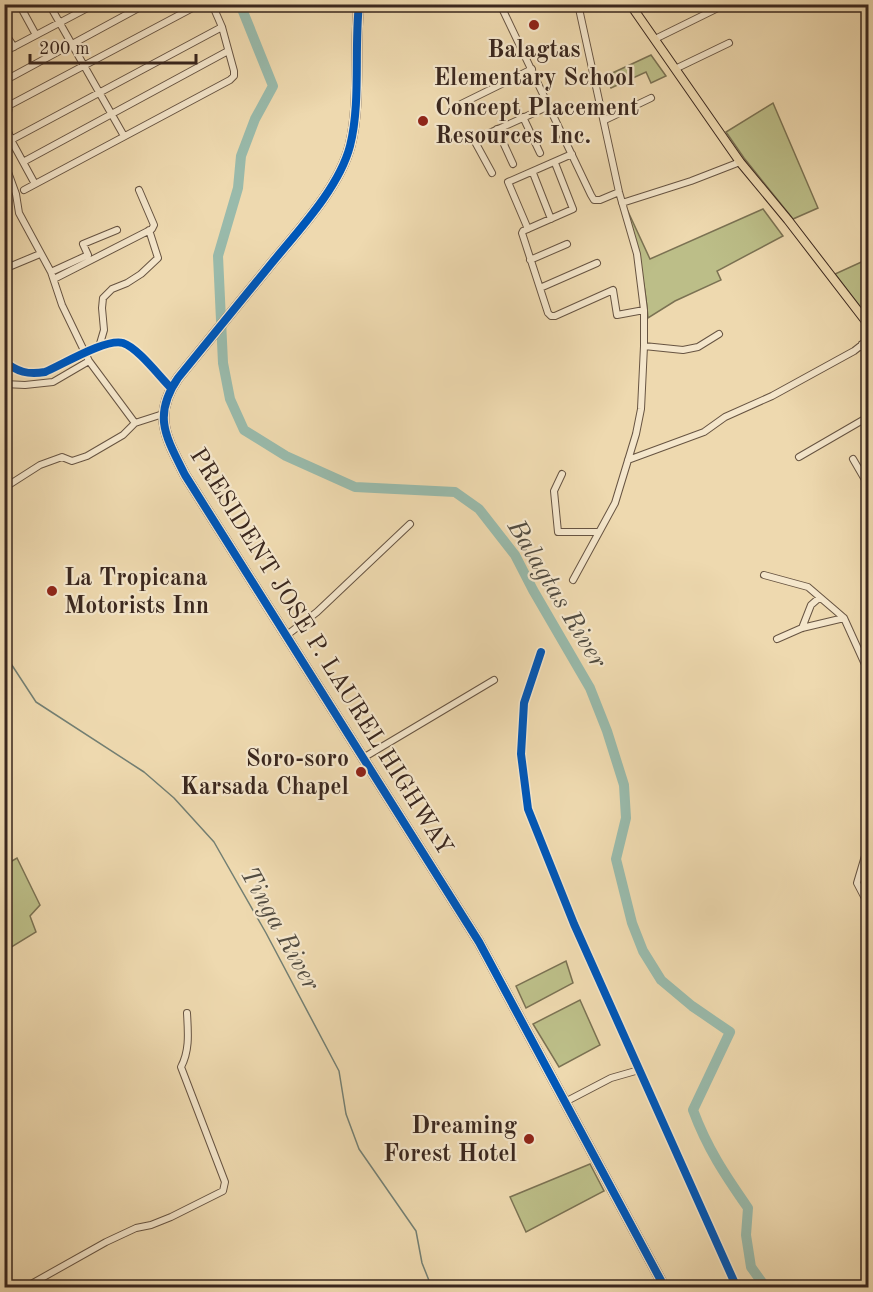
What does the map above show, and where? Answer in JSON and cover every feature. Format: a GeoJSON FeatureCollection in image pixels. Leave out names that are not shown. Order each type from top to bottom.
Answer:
{"type":"FeatureCollection","features":[{"type":"Feature","properties":{"kind":"highway"},"geometry":{"type":"LineString","coordinates":[[163,414],[165,401],[171,388],[325,195],[346,157],[350,145],[353,115],[359,4]]}},
{"type":"Feature","properties":{"kind":"highway","name":"PRESIDENT JOSE P. LAUREL HIGHWAY"},"geometry":{"type":"LineString","coordinates":[[163,414],[163,424],[185,475],[479,942],[665,1287]]}},
{"type":"Feature","properties":{"kind":"main road"},"geometry":{"type":"LineString","coordinates":[[630,4],[740,162],[868,324]]}},
{"type":"Feature","properties":{"kind":"street"},"geometry":{"type":"LineString","coordinates":[[19,4],[36,35]]}},
{"type":"Feature","properties":{"kind":"street"},"geometry":{"type":"LineString","coordinates":[[49,4],[124,136]]}},
{"type":"Feature","properties":{"kind":"street"},"geometry":{"type":"LineString","coordinates":[[78,4],[82,11]]}},
{"type":"Feature","properties":{"kind":"street"},"geometry":{"type":"LineString","coordinates":[[4,52],[95,4]]}},
{"type":"Feature","properties":{"kind":"street"},"geometry":{"type":"LineString","coordinates":[[4,81],[146,4]]}},
{"type":"Feature","properties":{"kind":"street"},"geometry":{"type":"LineString","coordinates":[[36,184],[11,140],[4,118],[9,111],[6,104],[84,66],[200,4]]}},
{"type":"Feature","properties":{"kind":"street"},"geometry":{"type":"LineString","coordinates":[[24,190],[230,80],[234,76],[234,71],[222,27],[212,4]]}},
{"type":"Feature","properties":{"kind":"street"},"geometry":{"type":"LineString","coordinates":[[500,4],[594,200],[600,200],[619,192]]}},
{"type":"Feature","properties":{"kind":"street"},"geometry":{"type":"LineString","coordinates":[[573,580],[615,503],[636,434],[641,409],[644,346],[644,310],[637,254],[619,192],[578,4]]}},
{"type":"Feature","properties":{"kind":"street"},"geometry":{"type":"LineString","coordinates":[[655,39],[722,6]]}},
{"type":"Feature","properties":{"kind":"street"},"geometry":{"type":"LineString","coordinates":[[11,140],[222,27]]}},
{"type":"Feature","properties":{"kind":"street"},"geometry":{"type":"LineString","coordinates":[[4,32],[14,47]]}},
{"type":"Feature","properties":{"kind":"street"},"geometry":{"type":"LineString","coordinates":[[675,69],[729,43]]}},
{"type":"Feature","properties":{"kind":"street"},"geometry":{"type":"LineString","coordinates":[[23,162],[228,51]]}},
{"type":"Feature","properties":{"kind":"street"},"geometry":{"type":"LineString","coordinates":[[457,106],[532,69]]}},
{"type":"Feature","properties":{"kind":"street"},"geometry":{"type":"LineString","coordinates":[[605,120],[651,98]]}},
{"type":"Feature","properties":{"kind":"street"},"geometry":{"type":"LineString","coordinates":[[492,173],[474,140],[549,106]]}},
{"type":"Feature","properties":{"kind":"street"},"geometry":{"type":"LineString","coordinates":[[523,117],[540,153]]}},
{"type":"Feature","properties":{"kind":"street"},"geometry":{"type":"LineString","coordinates":[[497,129],[513,164]]}},
{"type":"Feature","properties":{"kind":"street"},"geometry":{"type":"LineString","coordinates":[[528,229],[508,182],[572,154]]}},
{"type":"Feature","properties":{"kind":"street"},"geometry":{"type":"LineString","coordinates":[[4,161],[16,194],[19,213],[53,276],[62,305],[89,361],[135,423]]}},
{"type":"Feature","properties":{"kind":"street"},"geometry":{"type":"LineString","coordinates":[[622,202],[740,162]]}},
{"type":"Feature","properties":{"kind":"street"},"geometry":{"type":"LineString","coordinates":[[555,163],[573,209],[522,231],[548,313],[555,316],[609,290],[614,292],[617,315],[644,310]]}},
{"type":"Feature","properties":{"kind":"street"},"geometry":{"type":"LineString","coordinates":[[533,172],[551,219]]}},
{"type":"Feature","properties":{"kind":"street"},"geometry":{"type":"LineString","coordinates":[[53,276],[149,230],[154,225],[139,190]]}},
{"type":"Feature","properties":{"kind":"street"},"geometry":{"type":"LineString","coordinates":[[53,276],[88,255],[83,243],[117,230]]}},
{"type":"Feature","properties":{"kind":"street"},"geometry":{"type":"LineString","coordinates":[[99,347],[104,330],[103,298],[112,289],[127,284],[141,274],[158,258],[149,230]]}},
{"type":"Feature","properties":{"kind":"street"},"geometry":{"type":"LineString","coordinates":[[530,260],[567,244]]}},
{"type":"Feature","properties":{"kind":"street"},"geometry":{"type":"LineString","coordinates":[[4,269],[40,254]]}},
{"type":"Feature","properties":{"kind":"street"},"geometry":{"type":"LineString","coordinates":[[540,288],[597,263]]}},
{"type":"Feature","properties":{"kind":"street"},"geometry":{"type":"LineString","coordinates":[[644,346],[683,350],[698,347],[719,334]]}},
{"type":"Feature","properties":{"kind":"street"},"geometry":{"type":"LineString","coordinates":[[4,361],[17,371],[36,374],[99,347],[115,342],[123,343],[133,349],[171,388]]}},
{"type":"Feature","properties":{"kind":"street"},"geometry":{"type":"LineString","coordinates":[[628,460],[704,432],[725,417],[772,396],[854,351],[865,342],[868,358]]}},
{"type":"Feature","properties":{"kind":"street"},"geometry":{"type":"LineString","coordinates":[[4,384],[25,386],[53,381],[89,361]]}},
{"type":"Feature","properties":{"kind":"street"},"geometry":{"type":"LineString","coordinates":[[4,488],[40,465],[62,457],[72,461],[87,456],[123,435],[135,423],[163,414]]}},
{"type":"Feature","properties":{"kind":"street"},"geometry":{"type":"LineString","coordinates":[[799,457],[868,417]]}},
{"type":"Feature","properties":{"kind":"street"},"geometry":{"type":"LineString","coordinates":[[853,459],[864,478],[868,477]]}},
{"type":"Feature","properties":{"kind":"street"},"geometry":{"type":"LineString","coordinates":[[562,474],[554,491],[558,532],[598,532]]}},
{"type":"Feature","properties":{"kind":"street"},"geometry":{"type":"LineString","coordinates":[[287,635],[317,612],[410,524]]}},
{"type":"Feature","properties":{"kind":"street"},"geometry":{"type":"LineString","coordinates":[[764,575],[808,587],[844,618],[868,671]]}},
{"type":"Feature","properties":{"kind":"street"},"geometry":{"type":"LineString","coordinates":[[802,628],[811,605],[819,598]]}},
{"type":"Feature","properties":{"kind":"street"},"geometry":{"type":"LineString","coordinates":[[777,639],[802,628],[844,618]]}},
{"type":"Feature","properties":{"kind":"street"},"geometry":{"type":"LineString","coordinates":[[541,652],[524,703],[521,754],[528,809],[574,924],[737,1287]]}},
{"type":"Feature","properties":{"kind":"street"},"geometry":{"type":"LineString","coordinates":[[363,758],[494,680]]}},
{"type":"Feature","properties":{"kind":"street"},"geometry":{"type":"LineString","coordinates":[[868,846],[857,883],[868,904]]}},
{"type":"Feature","properties":{"kind":"street"},"geometry":{"type":"LineString","coordinates":[[24,1287],[106,1242],[136,1228],[171,1218],[223,1191],[225,1182],[181,1067],[185,1059],[189,1036],[187,1013]]}},
{"type":"Feature","properties":{"kind":"street"},"geometry":{"type":"LineString","coordinates":[[565,1102],[611,1078],[639,1070]]}},
{"type":"Feature","properties":{"kind":"green space"},"geometry":{"type":"Polygon","coordinates":[[[651,55],[666,76],[651,83],[646,72],[611,88],[606,76],[651,55]]]}},
{"type":"Feature","properties":{"kind":"green space"},"geometry":{"type":"Polygon","coordinates":[[[773,103],[818,208],[793,219],[726,132],[773,103]]]}},
{"type":"Feature","properties":{"kind":"green space"},"geometry":{"type":"Polygon","coordinates":[[[625,205],[650,259],[763,209],[783,236],[717,271],[721,280],[675,301],[648,318],[642,275],[625,205]]]}},
{"type":"Feature","properties":{"kind":"green space"},"geometry":{"type":"Polygon","coordinates":[[[868,259],[868,317],[835,274],[868,259]]]}},
{"type":"Feature","properties":{"kind":"green space"},"geometry":{"type":"Polygon","coordinates":[[[17,858],[40,905],[30,916],[36,932],[5,951],[5,865],[17,858]]]}},
{"type":"Feature","properties":{"kind":"green space"},"geometry":{"type":"Polygon","coordinates":[[[566,961],[573,983],[526,1008],[516,986],[566,961]]]}},
{"type":"Feature","properties":{"kind":"green space"},"geometry":{"type":"Polygon","coordinates":[[[580,1000],[600,1045],[559,1067],[533,1024],[580,1000]]]}},
{"type":"Feature","properties":{"kind":"green space"},"geometry":{"type":"Polygon","coordinates":[[[590,1164],[604,1191],[526,1232],[510,1197],[590,1164]]]}},
{"type":"Feature","properties":{"kind":"waterway","name":"Balagtas River"},"geometry":{"type":"LineString","coordinates":[[240,4],[273,86],[255,119],[241,156],[238,188],[218,256],[223,363],[230,399],[244,430],[286,456],[355,487],[455,492],[479,509],[515,555],[590,688],[607,731],[624,785],[626,818],[616,859],[632,923],[643,951],[661,980],[692,1006],[730,1032],[693,1110],[717,1161],[748,1208],[746,1235],[751,1267],[766,1288]]}},
{"type":"Feature","properties":{"kind":"waterway"},"geometry":{"type":"LineString","coordinates":[[240,5],[250,8],[258,4]]}},
{"type":"Feature","properties":{"kind":"waterway","name":"Tinga River"},"geometry":{"type":"LineString","coordinates":[[4,653],[36,702],[144,772],[174,798],[214,842],[266,933],[339,1071],[346,1114],[359,1149],[416,1231],[422,1263],[432,1288]]}},
{"type":"Feature","properties":{"kind":"cycle path"},"geometry":{"type":"LineString","coordinates":[[359,4],[355,112],[345,162],[317,208],[178,378],[165,404],[165,426],[172,449],[185,475],[479,942],[665,1288]]}},
{"type":"Feature","properties":{"kind":"cycle path"},"geometry":{"type":"LineString","coordinates":[[4,361],[23,372],[45,372],[95,348],[106,344],[123,343],[142,356],[171,388]]}},
{"type":"Feature","properties":{"kind":"cycle path"},"geometry":{"type":"LineString","coordinates":[[541,652],[524,703],[521,754],[528,809],[574,924],[737,1288]]}},
{"type":"Feature","properties":{"kind":"place","name":"Balagtas Elementary School"},"geometry":{"type":"Point","coordinates":[534,25]}},
{"type":"Feature","properties":{"kind":"place","name":"Concept Placement Resources Inc."},"geometry":{"type":"Point","coordinates":[423,121]}},
{"type":"Feature","properties":{"kind":"place","name":"La Tropicana Motorists Inn"},"geometry":{"type":"Point","coordinates":[52,591]}},
{"type":"Feature","properties":{"kind":"place","name":"Soro-soro Karsada Chapel"},"geometry":{"type":"Point","coordinates":[361,772]}},
{"type":"Feature","properties":{"kind":"place","name":"Dreaming Forest Hotel"},"geometry":{"type":"Point","coordinates":[529,1139]}}]}
